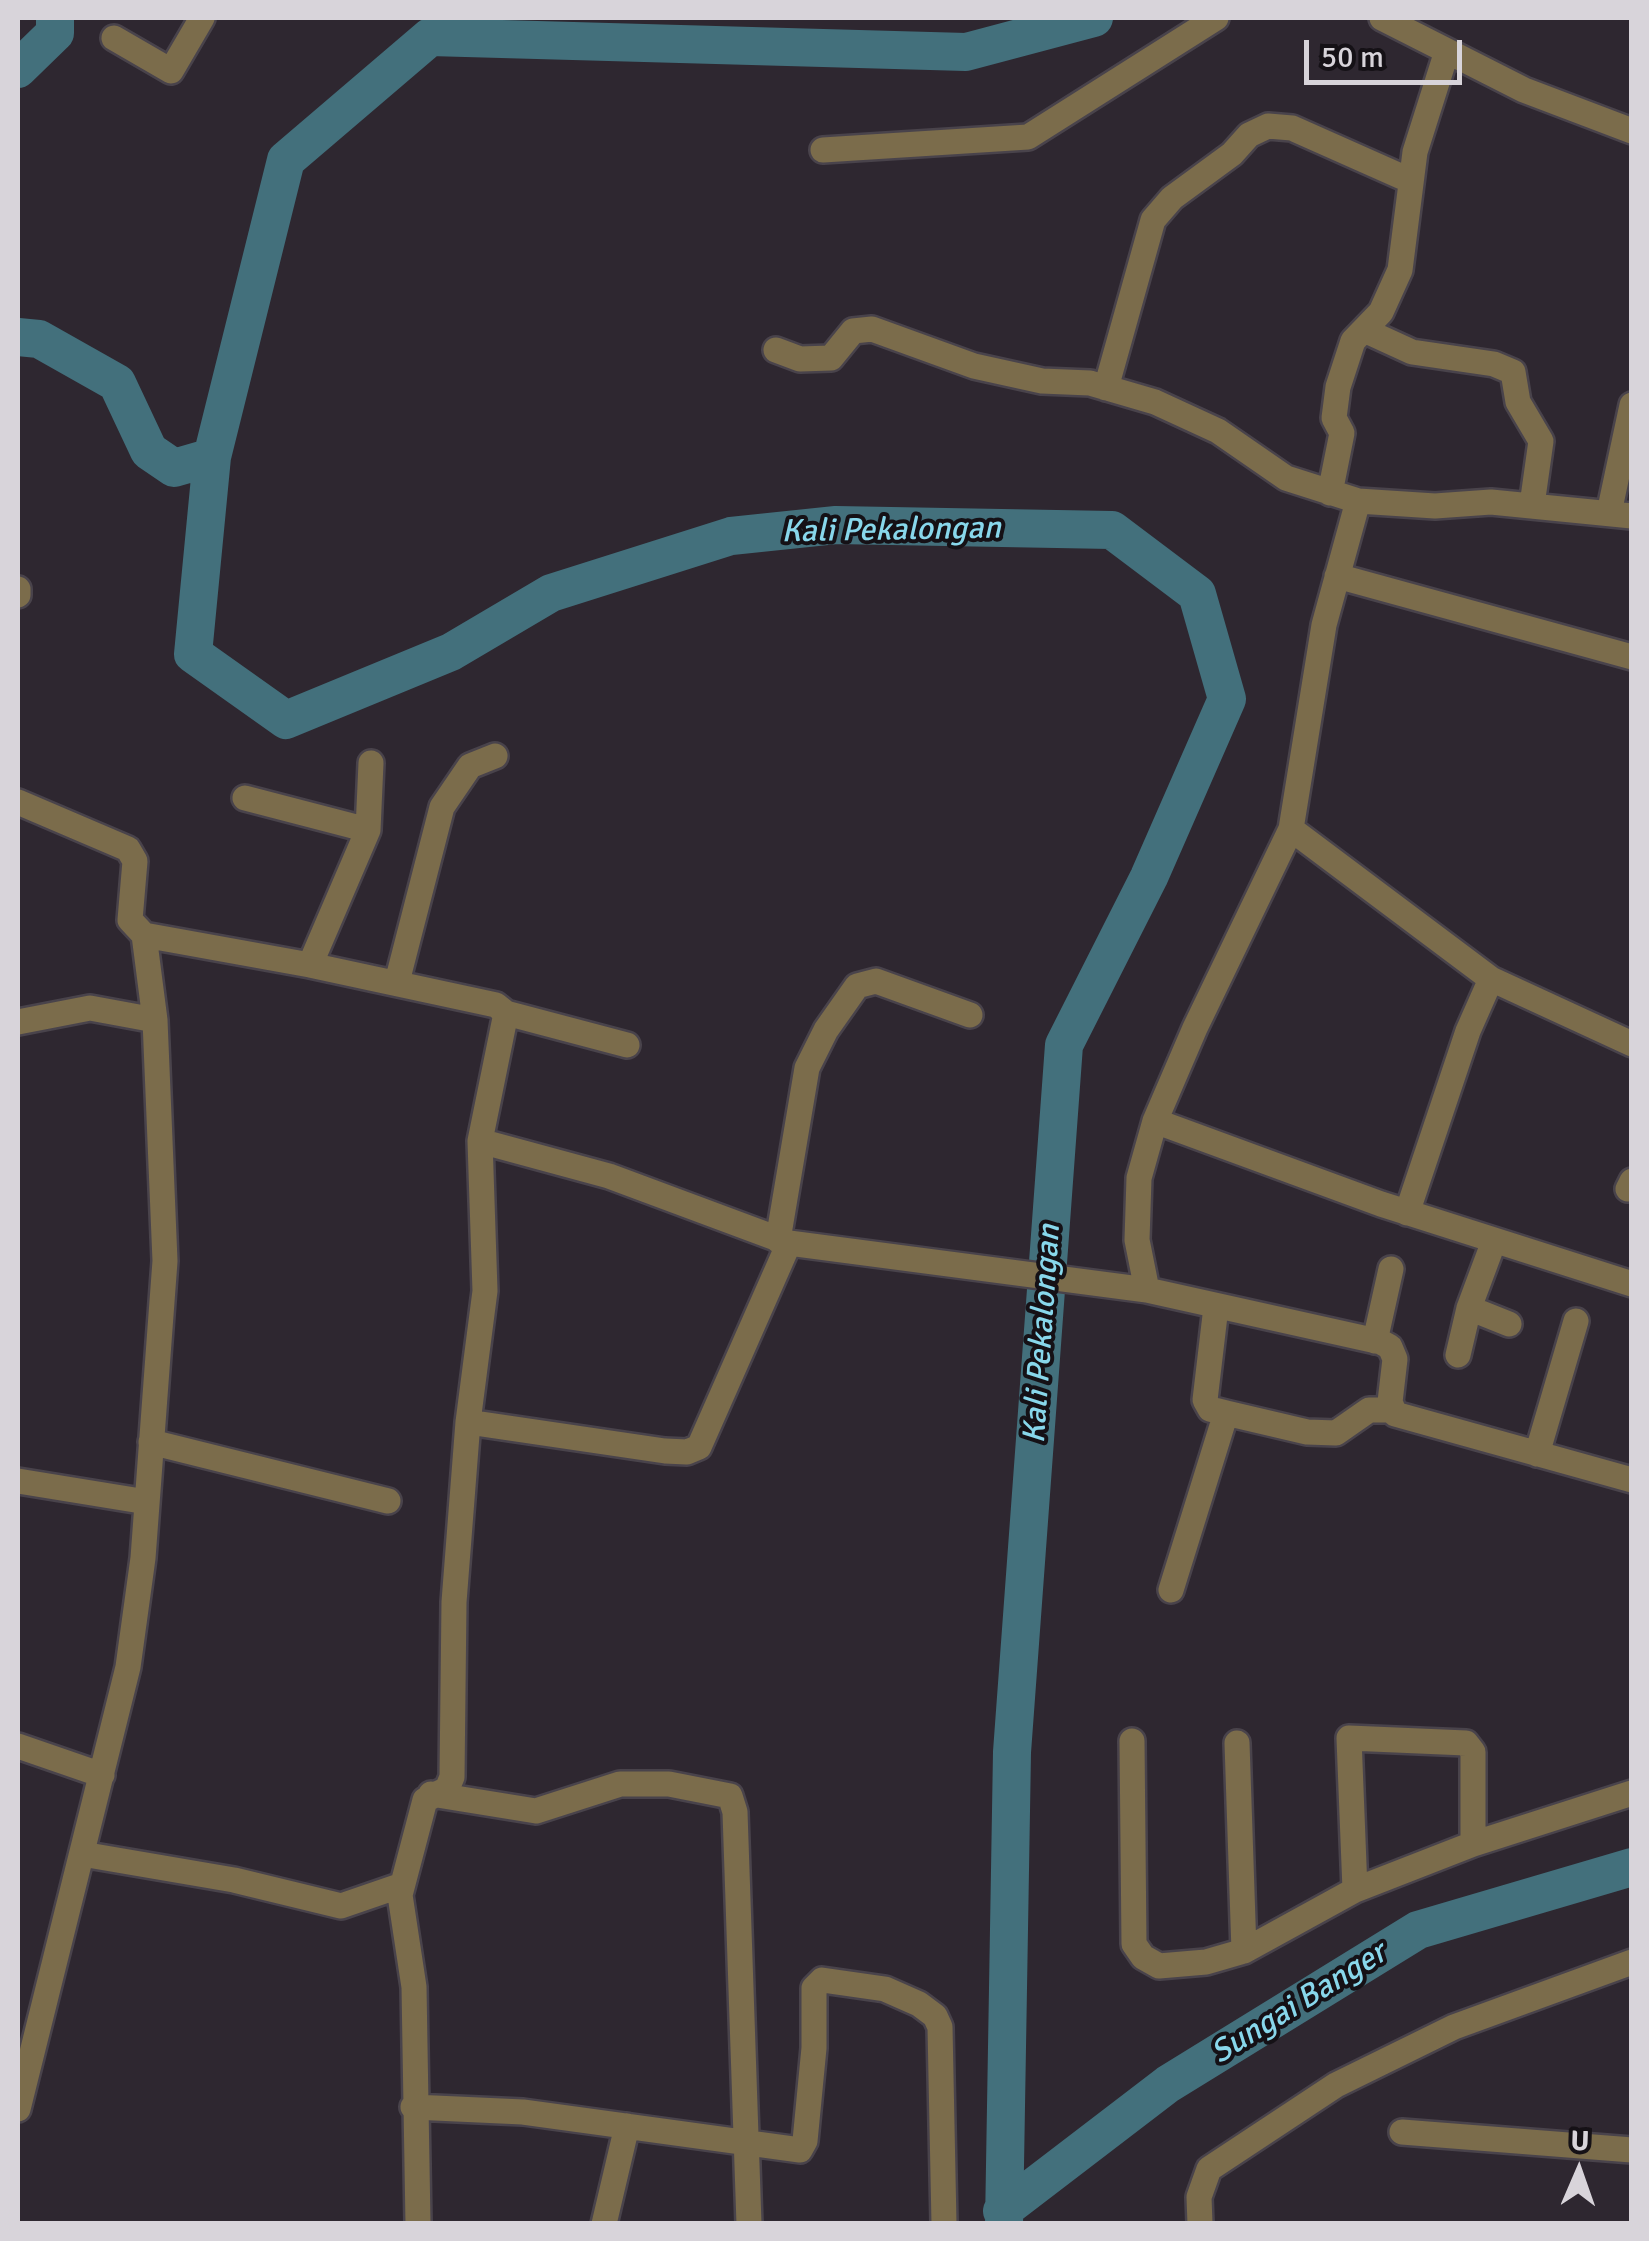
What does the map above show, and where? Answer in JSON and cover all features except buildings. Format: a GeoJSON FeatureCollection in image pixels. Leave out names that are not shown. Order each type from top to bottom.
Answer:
{"type":"FeatureCollection","features":[{"type":"Feature","properties":{"kind":"street"},"geometry":{"type":"LineString","coordinates":[[114,38],[170,71],[202,18]]}},
{"type":"Feature","properties":{"kind":"street"},"geometry":{"type":"LineString","coordinates":[[823,150],[1028,137],[1216,18]]}},
{"type":"Feature","properties":{"kind":"street"},"geometry":{"type":"LineString","coordinates":[[1382,18],[1524,90],[1632,131]]}},
{"type":"Feature","properties":{"kind":"street"},"geometry":{"type":"LineString","coordinates":[[1330,492],[1342,433],[1334,418],[1338,387],[1353,341],[1390,297],[1400,270],[1409,180],[1447,52]]}},
{"type":"Feature","properties":{"kind":"street"},"geometry":{"type":"LineString","coordinates":[[1106,388],[1152,220],[1172,198],[1232,154],[1250,134],[1268,126],[1292,128],[1409,180]]}},
{"type":"Feature","properties":{"kind":"street"},"geometry":{"type":"LineString","coordinates":[[776,350],[800,359],[831,358],[852,331],[872,330],[974,366],[1042,381],[1106,388],[1155,402],[1218,431],[1286,478],[1358,500],[1532,505],[1620,515],[1632,405]]}},
{"type":"Feature","properties":{"kind":"street"},"geometry":{"type":"LineString","coordinates":[[1364,330],[1412,352],[1494,364],[1513,372],[1524,418],[1542,442],[1532,505]]}},
{"type":"Feature","properties":{"kind":"street"},"geometry":{"type":"LineString","coordinates":[[1147,1290],[1136,1240],[1139,1178],[1155,1121],[1291,829],[1306,713],[1336,576],[1358,500]]}},
{"type":"Feature","properties":{"kind":"street"},"geometry":{"type":"LineString","coordinates":[[1336,576],[1632,657]]}},
{"type":"Feature","properties":{"kind":"street"},"geometry":{"type":"LineString","coordinates":[[397,982],[442,807],[470,766],[495,756]]}},
{"type":"Feature","properties":{"kind":"street"},"geometry":{"type":"LineString","coordinates":[[310,965],[368,830],[371,763]]}},
{"type":"Feature","properties":{"kind":"street"},"geometry":{"type":"LineString","coordinates":[[245,798],[368,830]]}},
{"type":"Feature","properties":{"kind":"street"},"geometry":{"type":"LineString","coordinates":[[18,802],[128,849],[135,861],[130,920],[144,935],[155,1020],[166,1261],[128,1666],[18,2109]]}},
{"type":"Feature","properties":{"kind":"street"},"geometry":{"type":"LineString","coordinates":[[1291,829],[1491,979],[1632,1044]]}},
{"type":"Feature","properties":{"kind":"street"},"geometry":{"type":"LineString","coordinates":[[144,935],[397,982],[628,1045]]}},
{"type":"Feature","properties":{"kind":"street"},"geometry":{"type":"LineString","coordinates":[[1408,1213],[1459,1056],[1491,979]]}},
{"type":"Feature","properties":{"kind":"street"},"geometry":{"type":"LineString","coordinates":[[468,1422],[665,1451],[687,1452],[699,1447],[784,1242],[807,1068],[826,1030],[856,986],[876,981],[970,1015]]}},
{"type":"Feature","properties":{"kind":"street"},"geometry":{"type":"LineString","coordinates":[[18,1022],[90,1008],[155,1020]]}},
{"type":"Feature","properties":{"kind":"street"},"geometry":{"type":"LineString","coordinates":[[418,2224],[413,2107],[414,1986],[400,1906],[423,1805],[431,1794],[447,1790],[452,1776],[454,1602],[468,1422],[486,1291],[480,1141],[506,1013]]}},
{"type":"Feature","properties":{"kind":"street"},"geometry":{"type":"LineString","coordinates":[[1155,1121],[1408,1213],[1632,1284]]}},
{"type":"Feature","properties":{"kind":"street"},"geometry":{"type":"LineString","coordinates":[[480,1141],[609,1176],[784,1242],[990,1266],[1147,1290],[1375,1341],[1390,1347],[1395,1359],[1391,1410]]}},
{"type":"Feature","properties":{"kind":"street"},"geometry":{"type":"LineString","coordinates":[[1458,1355],[1469,1308],[1494,1241]]}},
{"type":"Feature","properties":{"kind":"street"},"geometry":{"type":"LineString","coordinates":[[1375,1341],[1391,1269]]}},
{"type":"Feature","properties":{"kind":"street"},"geometry":{"type":"LineString","coordinates":[[1216,1307],[1207,1407],[1307,1432],[1336,1433],[1369,1410],[1391,1410],[1401,1417],[1632,1480]]}},
{"type":"Feature","properties":{"kind":"street"},"geometry":{"type":"LineString","coordinates":[[1469,1308],[1508,1324]]}},
{"type":"Feature","properties":{"kind":"street"},"geometry":{"type":"LineString","coordinates":[[1537,1454],[1576,1320]]}},
{"type":"Feature","properties":{"kind":"street"},"geometry":{"type":"LineString","coordinates":[[1171,1590],[1226,1414]]}},
{"type":"Feature","properties":{"kind":"street"},"geometry":{"type":"LineString","coordinates":[[152,1442],[388,1501]]}},
{"type":"Feature","properties":{"kind":"street"},"geometry":{"type":"LineString","coordinates":[[18,1481],[146,1502]]}},
{"type":"Feature","properties":{"kind":"street"},"geometry":{"type":"LineString","coordinates":[[1355,1890],[1349,1738],[1466,1743],[1472,1752],[1473,1844]]}},
{"type":"Feature","properties":{"kind":"street"},"geometry":{"type":"LineString","coordinates":[[1132,1741],[1134,1944],[1144,1957],[1159,1966],[1206,1962],[1244,1951],[1355,1890],[1473,1844],[1632,1792]]}},
{"type":"Feature","properties":{"kind":"street"},"geometry":{"type":"LineString","coordinates":[[1236,1744],[1244,1951]]}},
{"type":"Feature","properties":{"kind":"street"},"geometry":{"type":"LineString","coordinates":[[18,1746],[102,1775]]}},
{"type":"Feature","properties":{"kind":"street"},"geometry":{"type":"LineString","coordinates":[[431,1794],[536,1812],[620,1784],[670,1784],[730,1796],[735,1812],[750,2224]]}},
{"type":"Feature","properties":{"kind":"street"},"geometry":{"type":"LineString","coordinates":[[82,1854],[234,1880],[341,1906],[402,1885]]}},
{"type":"Feature","properties":{"kind":"street"},"geometry":{"type":"LineString","coordinates":[[1200,2224],[1199,2197],[1209,2169],[1336,2085],[1454,2027],[1632,1962]]}},
{"type":"Feature","properties":{"kind":"street"},"geometry":{"type":"LineString","coordinates":[[413,2107],[523,2112],[796,2150],[804,2145],[816,1984],[834,1980],[885,1988],[936,2016],[940,2027],[944,2224]]}},
{"type":"Feature","properties":{"kind":"street"},"geometry":{"type":"LineString","coordinates":[[604,2224],[627,2126]]}},
{"type":"Feature","properties":{"kind":"street"},"geometry":{"type":"LineString","coordinates":[[1402,2132],[1632,2150]]}},
{"type":"Feature","properties":{"kind":"waterway"},"geometry":{"type":"LineString","coordinates":[[18,69],[55,33],[55,18]]}},
{"type":"Feature","properties":{"kind":"waterway","name":"Kali Pekalongan"},"geometry":{"type":"LineString","coordinates":[[1004,2224],[1012,1752],[1064,1045],[1149,877],[1227,699],[1197,594],[1112,530],[836,525],[731,536],[551,593],[451,652],[286,720],[193,654],[212,457],[286,160],[430,37],[966,52],[1094,18]]}},
{"type":"Feature","properties":{"kind":"waterway"},"geometry":{"type":"LineString","coordinates":[[18,337],[39,339],[117,383],[149,451],[174,468],[212,457]]}},
{"type":"Feature","properties":{"kind":"waterway","name":"Sungai Banger"},"geometry":{"type":"LineString","coordinates":[[1002,2211],[1168,2084],[1418,1930],[1632,1867]]}}]}
